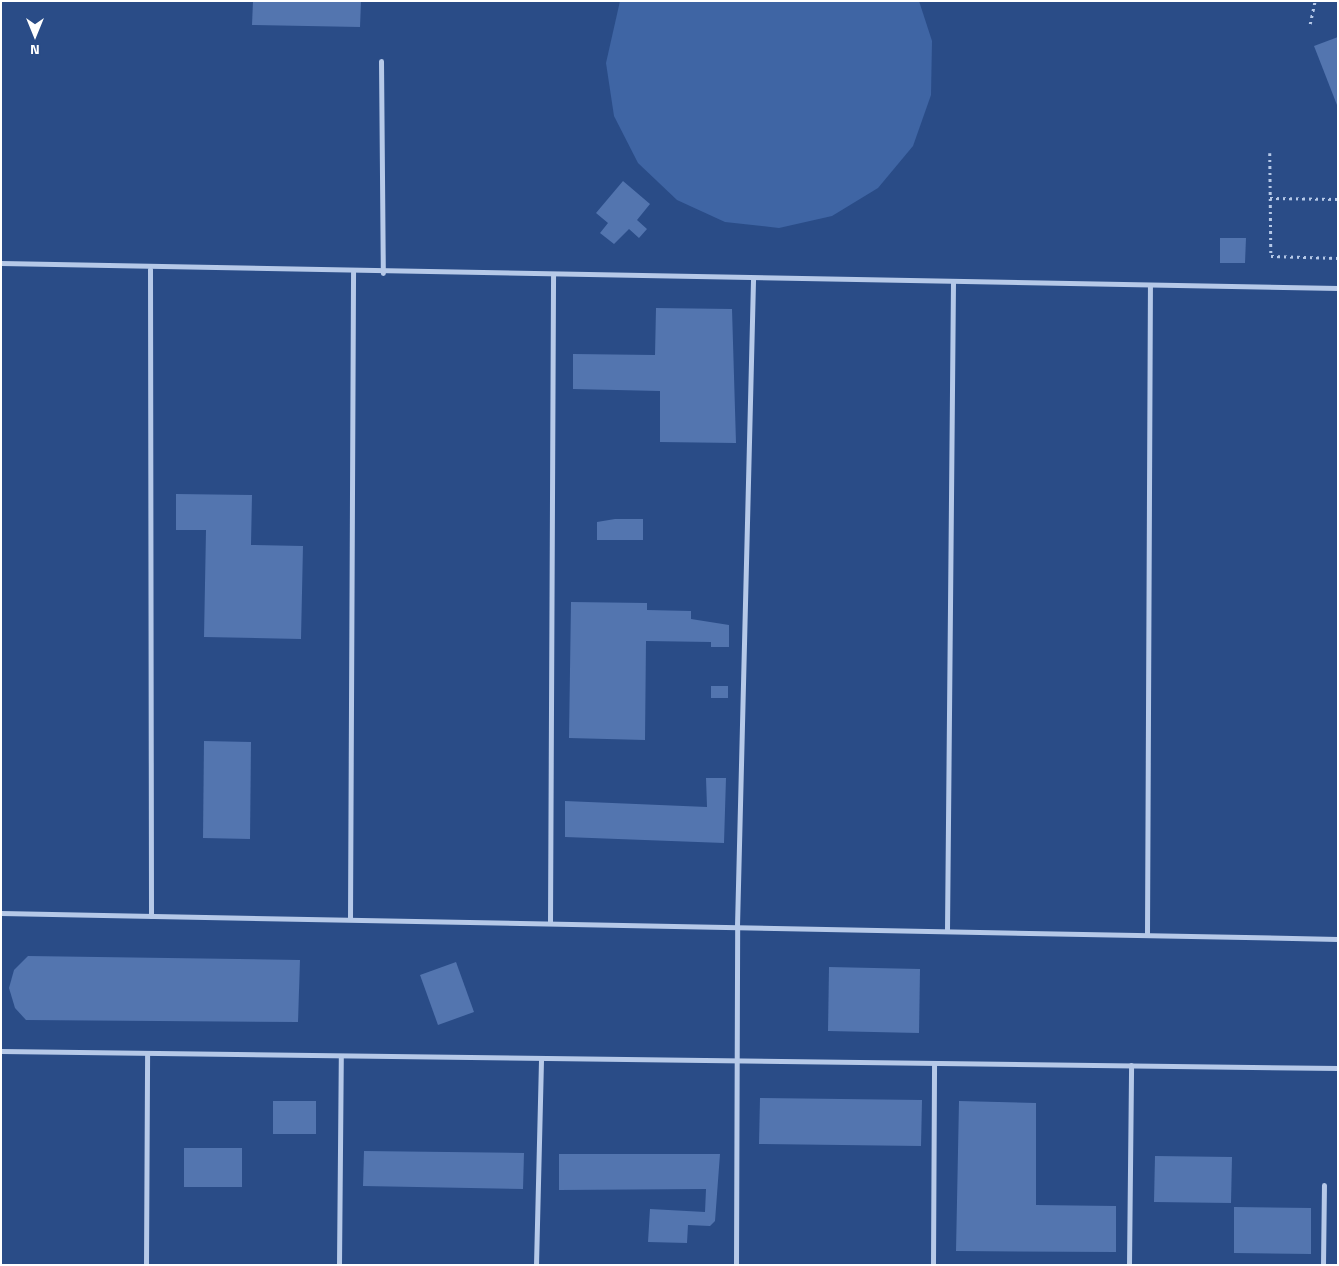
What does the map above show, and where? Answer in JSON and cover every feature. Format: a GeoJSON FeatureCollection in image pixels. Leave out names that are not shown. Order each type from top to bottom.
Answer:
{"type":"FeatureCollection","features":[{"type":"Feature","properties":{"kind":"street"},"geometry":{"type":"LineString","coordinates":[[381,61],[382,273]]}},
{"type":"Feature","properties":{"kind":"street"},"geometry":{"type":"LineString","coordinates":[[1,263],[150,269],[1338,288]]}},
{"type":"Feature","properties":{"kind":"street"},"geometry":{"type":"LineString","coordinates":[[150,269],[151,916]]}},
{"type":"Feature","properties":{"kind":"street"},"geometry":{"type":"LineString","coordinates":[[350,920],[354,272]]}},
{"type":"Feature","properties":{"kind":"street"},"geometry":{"type":"LineString","coordinates":[[550,923],[553,275]]}},
{"type":"Feature","properties":{"kind":"street"},"geometry":{"type":"LineString","coordinates":[[736,1265],[737,926],[753,279]]}},
{"type":"Feature","properties":{"kind":"street"},"geometry":{"type":"LineString","coordinates":[[947,931],[953,282]]}},
{"type":"Feature","properties":{"kind":"street"},"geometry":{"type":"LineString","coordinates":[[1146,935],[1150,285]]}},
{"type":"Feature","properties":{"kind":"street"},"geometry":{"type":"LineString","coordinates":[[1,913],[1338,939]]}},
{"type":"Feature","properties":{"kind":"street"},"geometry":{"type":"LineString","coordinates":[[1,1051],[1338,1068]]}},
{"type":"Feature","properties":{"kind":"street"},"geometry":{"type":"LineString","coordinates":[[146,1265],[147,1053]]}},
{"type":"Feature","properties":{"kind":"street"},"geometry":{"type":"LineString","coordinates":[[340,1265],[341,1056]]}},
{"type":"Feature","properties":{"kind":"street"},"geometry":{"type":"LineString","coordinates":[[536,1265],[540,1058]]}},
{"type":"Feature","properties":{"kind":"street"},"geometry":{"type":"LineString","coordinates":[[933,1265],[934,1063]]}},
{"type":"Feature","properties":{"kind":"street"},"geometry":{"type":"LineString","coordinates":[[1129,1265],[1131,1065]]}},
{"type":"Feature","properties":{"kind":"street"},"geometry":{"type":"LineString","coordinates":[[1323,1265],[1324,1185]]}},
{"type":"Feature","properties":{"kind":"path"},"geometry":{"type":"LineString","coordinates":[[1310,24],[1315,1]]}},
{"type":"Feature","properties":{"kind":"path"},"geometry":{"type":"LineString","coordinates":[[1270,153],[1271,256],[1338,258]]}},
{"type":"Feature","properties":{"kind":"path"},"geometry":{"type":"LineString","coordinates":[[1270,198],[1338,200]]}},
{"type":"Feature","properties":{"kind":"shaded area"},"geometry":{"type":"Polygon","coordinates":[[[620,1],[919,1],[932,41],[931,95],[913,146],[878,188],[832,216],[779,228],[725,222],[677,200],[638,163],[614,116],[606,63],[620,1]]]}},
{"type":"Feature","properties":{"kind":"building"},"geometry":{"type":"Polygon","coordinates":[[[253,1],[361,1],[360,27],[252,25],[253,1]]]}},
{"type":"Feature","properties":{"kind":"building"},"geometry":{"type":"Polygon","coordinates":[[[1338,37],[1338,105],[1337,105],[1314,46],[1338,37]]]}},
{"type":"Feature","properties":{"kind":"building"},"geometry":{"type":"Polygon","coordinates":[[[623,181],[650,204],[637,220],[647,229],[639,238],[629,229],[614,244],[600,233],[608,223],[596,213],[623,181]]]}},
{"type":"Feature","properties":{"kind":"building"},"geometry":{"type":"Polygon","coordinates":[[[1220,238],[1246,238],[1245,263],[1220,263],[1220,238]]]}},
{"type":"Feature","properties":{"kind":"building"},"geometry":{"type":"Polygon","coordinates":[[[656,308],[732,309],[736,443],[660,442],[660,391],[573,389],[573,354],[655,355],[656,308]]]}},
{"type":"Feature","properties":{"kind":"building"},"geometry":{"type":"Polygon","coordinates":[[[176,494],[252,495],[251,545],[303,546],[301,639],[204,637],[206,530],[176,530],[176,494]]]}},
{"type":"Feature","properties":{"kind":"building"},"geometry":{"type":"Polygon","coordinates":[[[615,519],[643,519],[643,540],[597,540],[597,522],[615,519]]]}},
{"type":"Feature","properties":{"kind":"building"},"geometry":{"type":"Polygon","coordinates":[[[571,602],[647,603],[647,610],[691,611],[691,619],[729,625],[729,647],[711,647],[711,642],[646,641],[645,740],[569,738],[571,602]]]}},
{"type":"Feature","properties":{"kind":"building"},"geometry":{"type":"Polygon","coordinates":[[[711,686],[728,686],[728,698],[711,698],[711,686]]]}},
{"type":"Feature","properties":{"kind":"building"},"geometry":{"type":"Polygon","coordinates":[[[204,741],[251,742],[250,839],[203,838],[204,741]]]}},
{"type":"Feature","properties":{"kind":"building"},"geometry":{"type":"Polygon","coordinates":[[[706,778],[726,778],[724,843],[565,837],[565,801],[707,807],[706,778]]]}},
{"type":"Feature","properties":{"kind":"building"},"geometry":{"type":"Polygon","coordinates":[[[28,956],[300,960],[298,1022],[26,1020],[15,1008],[9,988],[14,970],[28,956]]]}},
{"type":"Feature","properties":{"kind":"building"},"geometry":{"type":"Polygon","coordinates":[[[456,962],[474,1012],[438,1025],[420,975],[456,962]]]}},
{"type":"Feature","properties":{"kind":"building"},"geometry":{"type":"Polygon","coordinates":[[[829,967],[920,969],[919,1033],[828,1031],[829,967]]]}},
{"type":"Feature","properties":{"kind":"building"},"geometry":{"type":"Polygon","coordinates":[[[760,1098],[922,1100],[921,1146],[759,1144],[760,1098]]]}},
{"type":"Feature","properties":{"kind":"building"},"geometry":{"type":"Polygon","coordinates":[[[273,1101],[316,1101],[316,1134],[273,1134],[273,1101]]]}},
{"type":"Feature","properties":{"kind":"building"},"geometry":{"type":"Polygon","coordinates":[[[959,1101],[1036,1103],[1036,1205],[1116,1206],[1116,1252],[956,1251],[959,1101]]]}},
{"type":"Feature","properties":{"kind":"building"},"geometry":{"type":"Polygon","coordinates":[[[184,1148],[242,1148],[242,1187],[184,1187],[184,1148]]]}},
{"type":"Feature","properties":{"kind":"building"},"geometry":{"type":"Polygon","coordinates":[[[364,1151],[524,1153],[523,1189],[363,1186],[364,1151]]]}},
{"type":"Feature","properties":{"kind":"building"},"geometry":{"type":"Polygon","coordinates":[[[559,1154],[720,1154],[715,1221],[710,1226],[688,1225],[687,1243],[648,1242],[650,1209],[705,1212],[706,1189],[559,1190],[559,1154]]]}},
{"type":"Feature","properties":{"kind":"building"},"geometry":{"type":"Polygon","coordinates":[[[1155,1156],[1232,1157],[1231,1203],[1154,1202],[1155,1156]]]}},
{"type":"Feature","properties":{"kind":"building"},"geometry":{"type":"Polygon","coordinates":[[[1234,1207],[1311,1208],[1311,1254],[1234,1253],[1234,1207]]]}}]}
